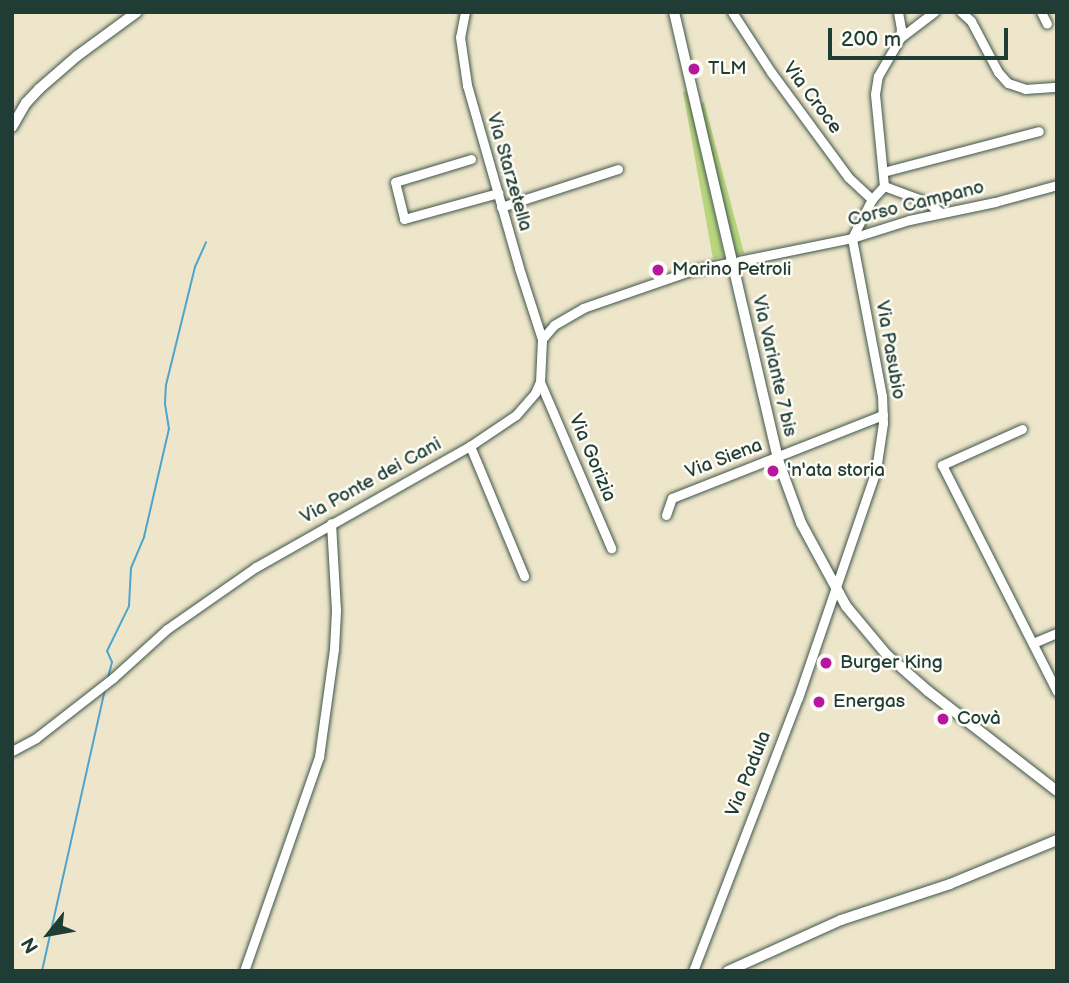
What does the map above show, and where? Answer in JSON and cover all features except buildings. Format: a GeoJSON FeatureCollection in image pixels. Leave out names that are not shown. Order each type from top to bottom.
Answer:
{"type":"FeatureCollection","features":[{"type":"Feature","properties":{"kind":"main road"},"geometry":{"type":"LineString","coordinates":[[12,127],[26,103],[39,89],[77,56],[137,12]]}},
{"type":"Feature","properties":{"kind":"main road","name":"Via Variante 7 bis"},"geometry":{"type":"LineString","coordinates":[[674,12],[778,457],[801,523],[836,589],[867,633],[907,674],[1057,791]]}},
{"type":"Feature","properties":{"kind":"main road"},"geometry":{"type":"LineString","coordinates":[[728,971],[841,920],[950,884],[1057,839]]}},
{"type":"Feature","properties":{"kind":"street","name":"Via Starzetella"},"geometry":{"type":"LineString","coordinates":[[466,12],[460,37],[460,56],[478,157],[498,193],[542,339]]}},
{"type":"Feature","properties":{"kind":"street","name":"Via Croce"},"geometry":{"type":"LineString","coordinates":[[732,12],[771,72],[848,177],[872,200]]}},
{"type":"Feature","properties":{"kind":"street"},"geometry":{"type":"LineString","coordinates":[[898,12],[900,38]]}},
{"type":"Feature","properties":{"kind":"street"},"geometry":{"type":"LineString","coordinates":[[852,238],[872,200],[884,186],[876,85],[885,59],[900,38],[934,12]]}},
{"type":"Feature","properties":{"kind":"street"},"geometry":{"type":"LineString","coordinates":[[961,12],[971,21],[998,72],[1008,83],[1025,89],[1057,88]]}},
{"type":"Feature","properties":{"kind":"street"},"geometry":{"type":"LineString","coordinates":[[1041,12],[1047,23]]}},
{"type":"Feature","properties":{"kind":"street"},"geometry":{"type":"LineString","coordinates":[[883,172],[1039,131]]}},
{"type":"Feature","properties":{"kind":"street"},"geometry":{"type":"LineString","coordinates":[[478,157],[395,182],[404,219],[498,193]]}},
{"type":"Feature","properties":{"kind":"street"},"geometry":{"type":"LineString","coordinates":[[501,208],[618,169]]}},
{"type":"Feature","properties":{"kind":"street","name":"Corso Campano"},"geometry":{"type":"LineString","coordinates":[[739,261],[852,238],[940,212],[995,202],[1057,185]]}},
{"type":"Feature","properties":{"kind":"street"},"geometry":{"type":"LineString","coordinates":[[884,186],[927,201],[940,212]]}},
{"type":"Feature","properties":{"kind":"street","name":"Via Pasubio"},"geometry":{"type":"LineString","coordinates":[[836,589],[876,470],[883,415],[852,238]]}},
{"type":"Feature","properties":{"kind":"street"},"geometry":{"type":"LineString","coordinates":[[540,382],[542,339],[554,325],[583,308],[690,271],[727,263]]}},
{"type":"Feature","properties":{"kind":"street","name":"Via Ponte dei Cani"},"geometry":{"type":"LineString","coordinates":[[12,751],[36,738],[113,678],[178,622],[256,567],[470,446],[525,407],[540,382]]}},
{"type":"Feature","properties":{"kind":"street","name":"Via Gorizia"},"geometry":{"type":"LineString","coordinates":[[540,382],[611,548]]}},
{"type":"Feature","properties":{"kind":"street","name":"Via Siena"},"geometry":{"type":"LineString","coordinates":[[666,515],[672,498],[883,415]]}},
{"type":"Feature","properties":{"kind":"street"},"geometry":{"type":"LineString","coordinates":[[1022,429],[942,465],[1057,692]]}},
{"type":"Feature","properties":{"kind":"street"},"geometry":{"type":"LineString","coordinates":[[470,446],[524,576]]}},
{"type":"Feature","properties":{"kind":"street"},"geometry":{"type":"LineString","coordinates":[[244,971],[319,757],[334,649],[331,523]]}},
{"type":"Feature","properties":{"kind":"street","name":"Via Padula"},"geometry":{"type":"LineString","coordinates":[[693,971],[794,709],[836,589]]}},
{"type":"Feature","properties":{"kind":"street"},"geometry":{"type":"LineString","coordinates":[[1033,643],[1057,634]]}},
{"type":"Feature","properties":{"kind":"green space"},"geometry":{"type":"Polygon","coordinates":[[[687,91],[724,256],[713,259],[683,92],[687,91]]]}},
{"type":"Feature","properties":{"kind":"green space"},"geometry":{"type":"Polygon","coordinates":[[[704,102],[744,253],[736,255],[699,104],[704,102]]]}},
{"type":"Feature","properties":{"kind":"waterway"},"geometry":{"type":"LineString","coordinates":[[108,678],[112,662],[107,651],[129,606],[131,568],[144,537],[169,429],[165,403],[166,385],[195,267],[206,242]]}},
{"type":"Feature","properties":{"kind":"waterway"},"geometry":{"type":"LineString","coordinates":[[42,971],[105,690]]}},
{"type":"Feature","properties":{"kind":"place","name":"TLM"},"geometry":{"type":"Point","coordinates":[694,69]}},
{"type":"Feature","properties":{"kind":"place","name":"Marino Petroli"},"geometry":{"type":"Point","coordinates":[658,270]}},
{"type":"Feature","properties":{"kind":"place","name":"'n'ata storia"},"geometry":{"type":"Point","coordinates":[773,471]}},
{"type":"Feature","properties":{"kind":"place","name":"Burger King"},"geometry":{"type":"Point","coordinates":[826,663]}},
{"type":"Feature","properties":{"kind":"place","name":"Energas"},"geometry":{"type":"Point","coordinates":[819,702]}},
{"type":"Feature","properties":{"kind":"place","name":"Covà"},"geometry":{"type":"Point","coordinates":[943,719]}}]}
